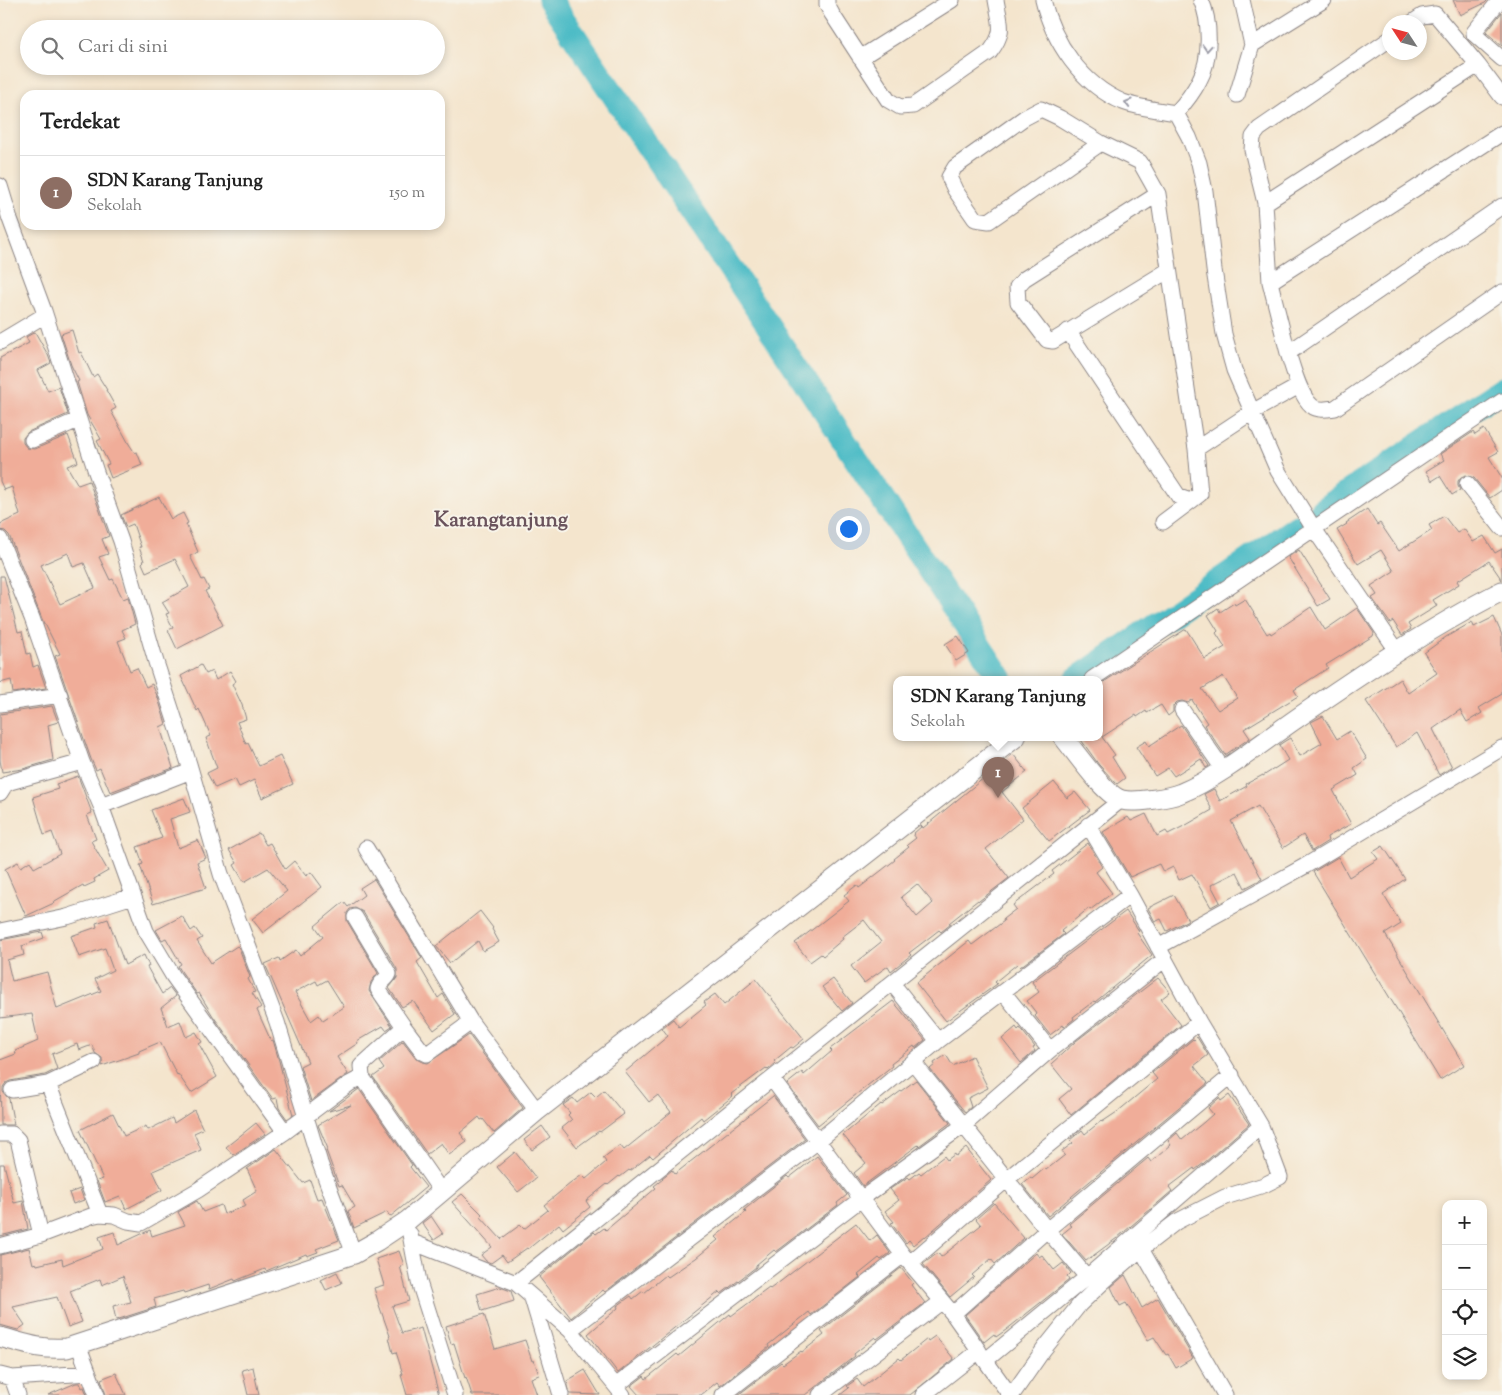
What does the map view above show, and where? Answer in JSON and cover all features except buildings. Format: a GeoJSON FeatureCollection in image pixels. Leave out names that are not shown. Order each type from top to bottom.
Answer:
{"type":"FeatureCollection","features":[{"type":"Feature","properties":{"kind":"street"},"geometry":{"type":"LineString","coordinates":[[827,0],[827,5],[832,14],[888,100],[900,106],[913,106],[990,52],[999,40],[1001,26],[996,0]]}},
{"type":"Feature","properties":{"kind":"street"},"geometry":{"type":"LineString","coordinates":[[860,58],[952,0]]}},
{"type":"Feature","properties":{"kind":"street"},"geometry":{"type":"LineString","coordinates":[[1043,0],[1046,16],[1066,53],[1080,72],[1100,90],[1124,102],[1176,113],[1189,137],[1199,163],[1205,191],[1224,334],[1234,370],[1278,471],[1314,529],[1398,652]]}},
{"type":"Feature","properties":{"kind":"street"},"geometry":{"type":"LineString","coordinates":[[1176,113],[1187,101],[1200,80],[1207,56],[1208,28],[1201,0]]}},
{"type":"Feature","properties":{"kind":"street"},"geometry":{"type":"LineString","coordinates":[[1237,95],[1252,45],[1242,0]]}},
{"type":"Feature","properties":{"kind":"street"},"geometry":{"type":"LineString","coordinates":[[1252,45],[1324,0]]}},
{"type":"Feature","properties":{"kind":"street"},"geometry":{"type":"LineString","coordinates":[[1500,0],[1474,34],[1502,59]]}},
{"type":"Feature","properties":{"kind":"street"},"geometry":{"type":"LineString","coordinates":[[1427,15],[1435,14],[1502,97]]}},
{"type":"Feature","properties":{"kind":"street"},"geometry":{"type":"LineString","coordinates":[[1382,45],[1259,130],[1253,137],[1252,150],[1265,203],[1270,282],[1288,353],[1299,386],[1312,406],[1320,409],[1335,408],[1502,292]]}},
{"type":"Feature","properties":{"kind":"street"},"geometry":{"type":"LineString","coordinates":[[1265,203],[1478,65]]}},
{"type":"Feature","properties":{"kind":"street"},"geometry":{"type":"LineString","coordinates":[[1101,144],[989,221],[975,219],[955,190],[949,177],[955,167],[1024,118],[1042,109],[1101,144],[1140,162],[1158,194],[1196,450],[1200,494],[1163,522]]}},
{"type":"Feature","properties":{"kind":"street"},"geometry":{"type":"LineString","coordinates":[[1270,282],[1502,133]]}},
{"type":"Feature","properties":{"kind":"street"},"geometry":{"type":"LineString","coordinates":[[0,186],[5,222],[45,315],[78,420],[122,541],[156,662],[191,771],[221,874],[277,1022],[320,1163],[354,1254]]}},
{"type":"Feature","properties":{"kind":"street"},"geometry":{"type":"LineString","coordinates":[[1158,194],[1024,279],[1017,287],[1018,302],[1046,340],[1053,341],[1169,270]]}},
{"type":"Feature","properties":{"kind":"street"},"geometry":{"type":"LineString","coordinates":[[1288,353],[1502,206]]}},
{"type":"Feature","properties":{"kind":"street"},"geometry":{"type":"LineString","coordinates":[[0,342],[45,315]]}},
{"type":"Feature","properties":{"kind":"street"},"geometry":{"type":"LineString","coordinates":[[1068,331],[1179,497],[1191,501]]}},
{"type":"Feature","properties":{"kind":"street"},"geometry":{"type":"LineString","coordinates":[[1196,450],[1252,412],[1299,386]]}},
{"type":"Feature","properties":{"kind":"street"},"geometry":{"type":"LineString","coordinates":[[1096,676],[1502,401]]}},
{"type":"Feature","properties":{"kind":"street"},"geometry":{"type":"LineString","coordinates":[[32,440],[78,420]]}},
{"type":"Feature","properties":{"kind":"street"},"geometry":{"type":"LineString","coordinates":[[1467,484],[1502,528]]}},
{"type":"Feature","properties":{"kind":"street"},"geometry":{"type":"LineString","coordinates":[[0,539],[32,618],[82,762],[101,806],[146,931],[173,976],[285,1132]]}},
{"type":"Feature","properties":{"kind":"street"},"geometry":{"type":"LineString","coordinates":[[1066,741],[1104,789],[1121,800],[1149,800],[1180,794],[1223,769],[1454,616],[1502,592]]}},
{"type":"Feature","properties":{"kind":"street"},"geometry":{"type":"LineString","coordinates":[[0,704],[60,695]]}},
{"type":"Feature","properties":{"kind":"street"},"geometry":{"type":"LineString","coordinates":[[1182,710],[1223,769]]}},
{"type":"Feature","properties":{"kind":"street"},"geometry":{"type":"LineString","coordinates":[[0,1337],[33,1348],[49,1350],[67,1348],[354,1254],[377,1241],[406,1221],[537,1111],[1011,741]]}},
{"type":"Feature","properties":{"kind":"street"},"geometry":{"type":"LineString","coordinates":[[412,1242],[516,1283],[570,1330],[620,1390],[862,1199],[964,1125],[1161,953],[1502,748]]}},
{"type":"Feature","properties":{"kind":"street"},"geometry":{"type":"LineString","coordinates":[[0,793],[5,785],[10,782],[82,762]]}},
{"type":"Feature","properties":{"kind":"street"},"geometry":{"type":"LineString","coordinates":[[101,806],[191,771]]}},
{"type":"Feature","properties":{"kind":"street"},"geometry":{"type":"LineString","coordinates":[[516,1283],[1121,800]]}},
{"type":"Feature","properties":{"kind":"street"},"geometry":{"type":"LineString","coordinates":[[772,1079],[906,1259],[953,1314],[1011,1395],[1080,1304],[1141,1250],[1176,1222],[1224,1197],[1264,1185],[1280,1176],[1261,1126],[1199,1022],[1130,895],[1088,825]]}},
{"type":"Feature","properties":{"kind":"street"},"geometry":{"type":"LineString","coordinates":[[366,848],[471,1022],[537,1111]]}},
{"type":"Feature","properties":{"kind":"street"},"geometry":{"type":"LineString","coordinates":[[570,1330],[818,1141],[938,1041],[1130,895]]}},
{"type":"Feature","properties":{"kind":"street"},"geometry":{"type":"LineString","coordinates":[[0,931],[67,917],[133,896]]}},
{"type":"Feature","properties":{"kind":"street"},"geometry":{"type":"LineString","coordinates":[[355,917],[389,974],[379,985],[378,989],[423,1052],[427,1054],[471,1022]]}},
{"type":"Feature","properties":{"kind":"street"},"geometry":{"type":"LineString","coordinates":[[892,983],[938,1041]]}},
{"type":"Feature","properties":{"kind":"street"},"geometry":{"type":"LineString","coordinates":[[1003,992],[1050,1050]]}},
{"type":"Feature","properties":{"kind":"street"},"geometry":{"type":"LineString","coordinates":[[723,1395],[906,1259],[1199,1022]]}},
{"type":"Feature","properties":{"kind":"street"},"geometry":{"type":"LineString","coordinates":[[404,1026],[361,1066],[362,1077],[441,1191]]}},
{"type":"Feature","properties":{"kind":"street"},"geometry":{"type":"LineString","coordinates":[[12,1090],[48,1084],[94,1062]]}},
{"type":"Feature","properties":{"kind":"street"},"geometry":{"type":"LineString","coordinates":[[914,1062],[1047,1230],[1087,1277],[1103,1282]]}},
{"type":"Feature","properties":{"kind":"street"},"geometry":{"type":"LineString","coordinates":[[953,1314],[1047,1230],[1232,1075]]}},
{"type":"Feature","properties":{"kind":"street"},"geometry":{"type":"LineString","coordinates":[[0,1246],[41,1235],[100,1214],[114,1215],[128,1222],[141,1222],[198,1190],[285,1132],[349,1084],[362,1077]]}},
{"type":"Feature","properties":{"kind":"street"},"geometry":{"type":"LineString","coordinates":[[48,1084],[100,1214]]}},
{"type":"Feature","properties":{"kind":"street"},"geometry":{"type":"LineString","coordinates":[[923,1395],[983,1356],[1087,1277],[1261,1126]]}},
{"type":"Feature","properties":{"kind":"street"},"geometry":{"type":"LineString","coordinates":[[0,1134],[12,1134],[18,1140],[41,1235]]}},
{"type":"Feature","properties":{"kind":"street"},"geometry":{"type":"LineString","coordinates":[[406,1221],[419,1282],[455,1395]]}},
{"type":"Feature","properties":{"kind":"street"},"geometry":{"type":"LineString","coordinates":[[1141,1250],[1225,1395]]}},
{"type":"Feature","properties":{"kind":"street"},"geometry":{"type":"LineString","coordinates":[[532,1298],[561,1395]]}},
{"type":"Feature","properties":{"kind":"street"},"geometry":{"type":"LineString","coordinates":[[820,1395],[941,1302]]}},
{"type":"Feature","properties":{"kind":"street"},"geometry":{"type":"LineString","coordinates":[[78,1344],[97,1395]]}},
{"type":"Feature","properties":{"kind":"street"},"geometry":{"type":"LineString","coordinates":[[6,1376],[89,1373]]}},
{"type":"Feature","properties":{"kind":"street"},"geometry":{"type":"LineString","coordinates":[[6,1376],[18,1395]]}},
{"type":"Feature","properties":{"kind":"waterway"},"geometry":{"type":"LineString","coordinates":[[550,0],[760,313],[999,676]]}},
{"type":"Feature","properties":{"kind":"waterway"},"geometry":{"type":"LineString","coordinates":[[1322,510],[1502,389]]}},
{"type":"Feature","properties":{"kind":"waterway"},"geometry":{"type":"LineString","coordinates":[[1081,676],[1297,527]]}},
{"type":"Feature","properties":{"kind":"place","name":"SDN Karang Tanjung"},"geometry":{"type":"Point","coordinates":[998,798]}},
{"type":"Feature","properties":{"kind":"district","name":"Karangtanjung"},"geometry":{"type":"Point","coordinates":[501,519]}}]}
